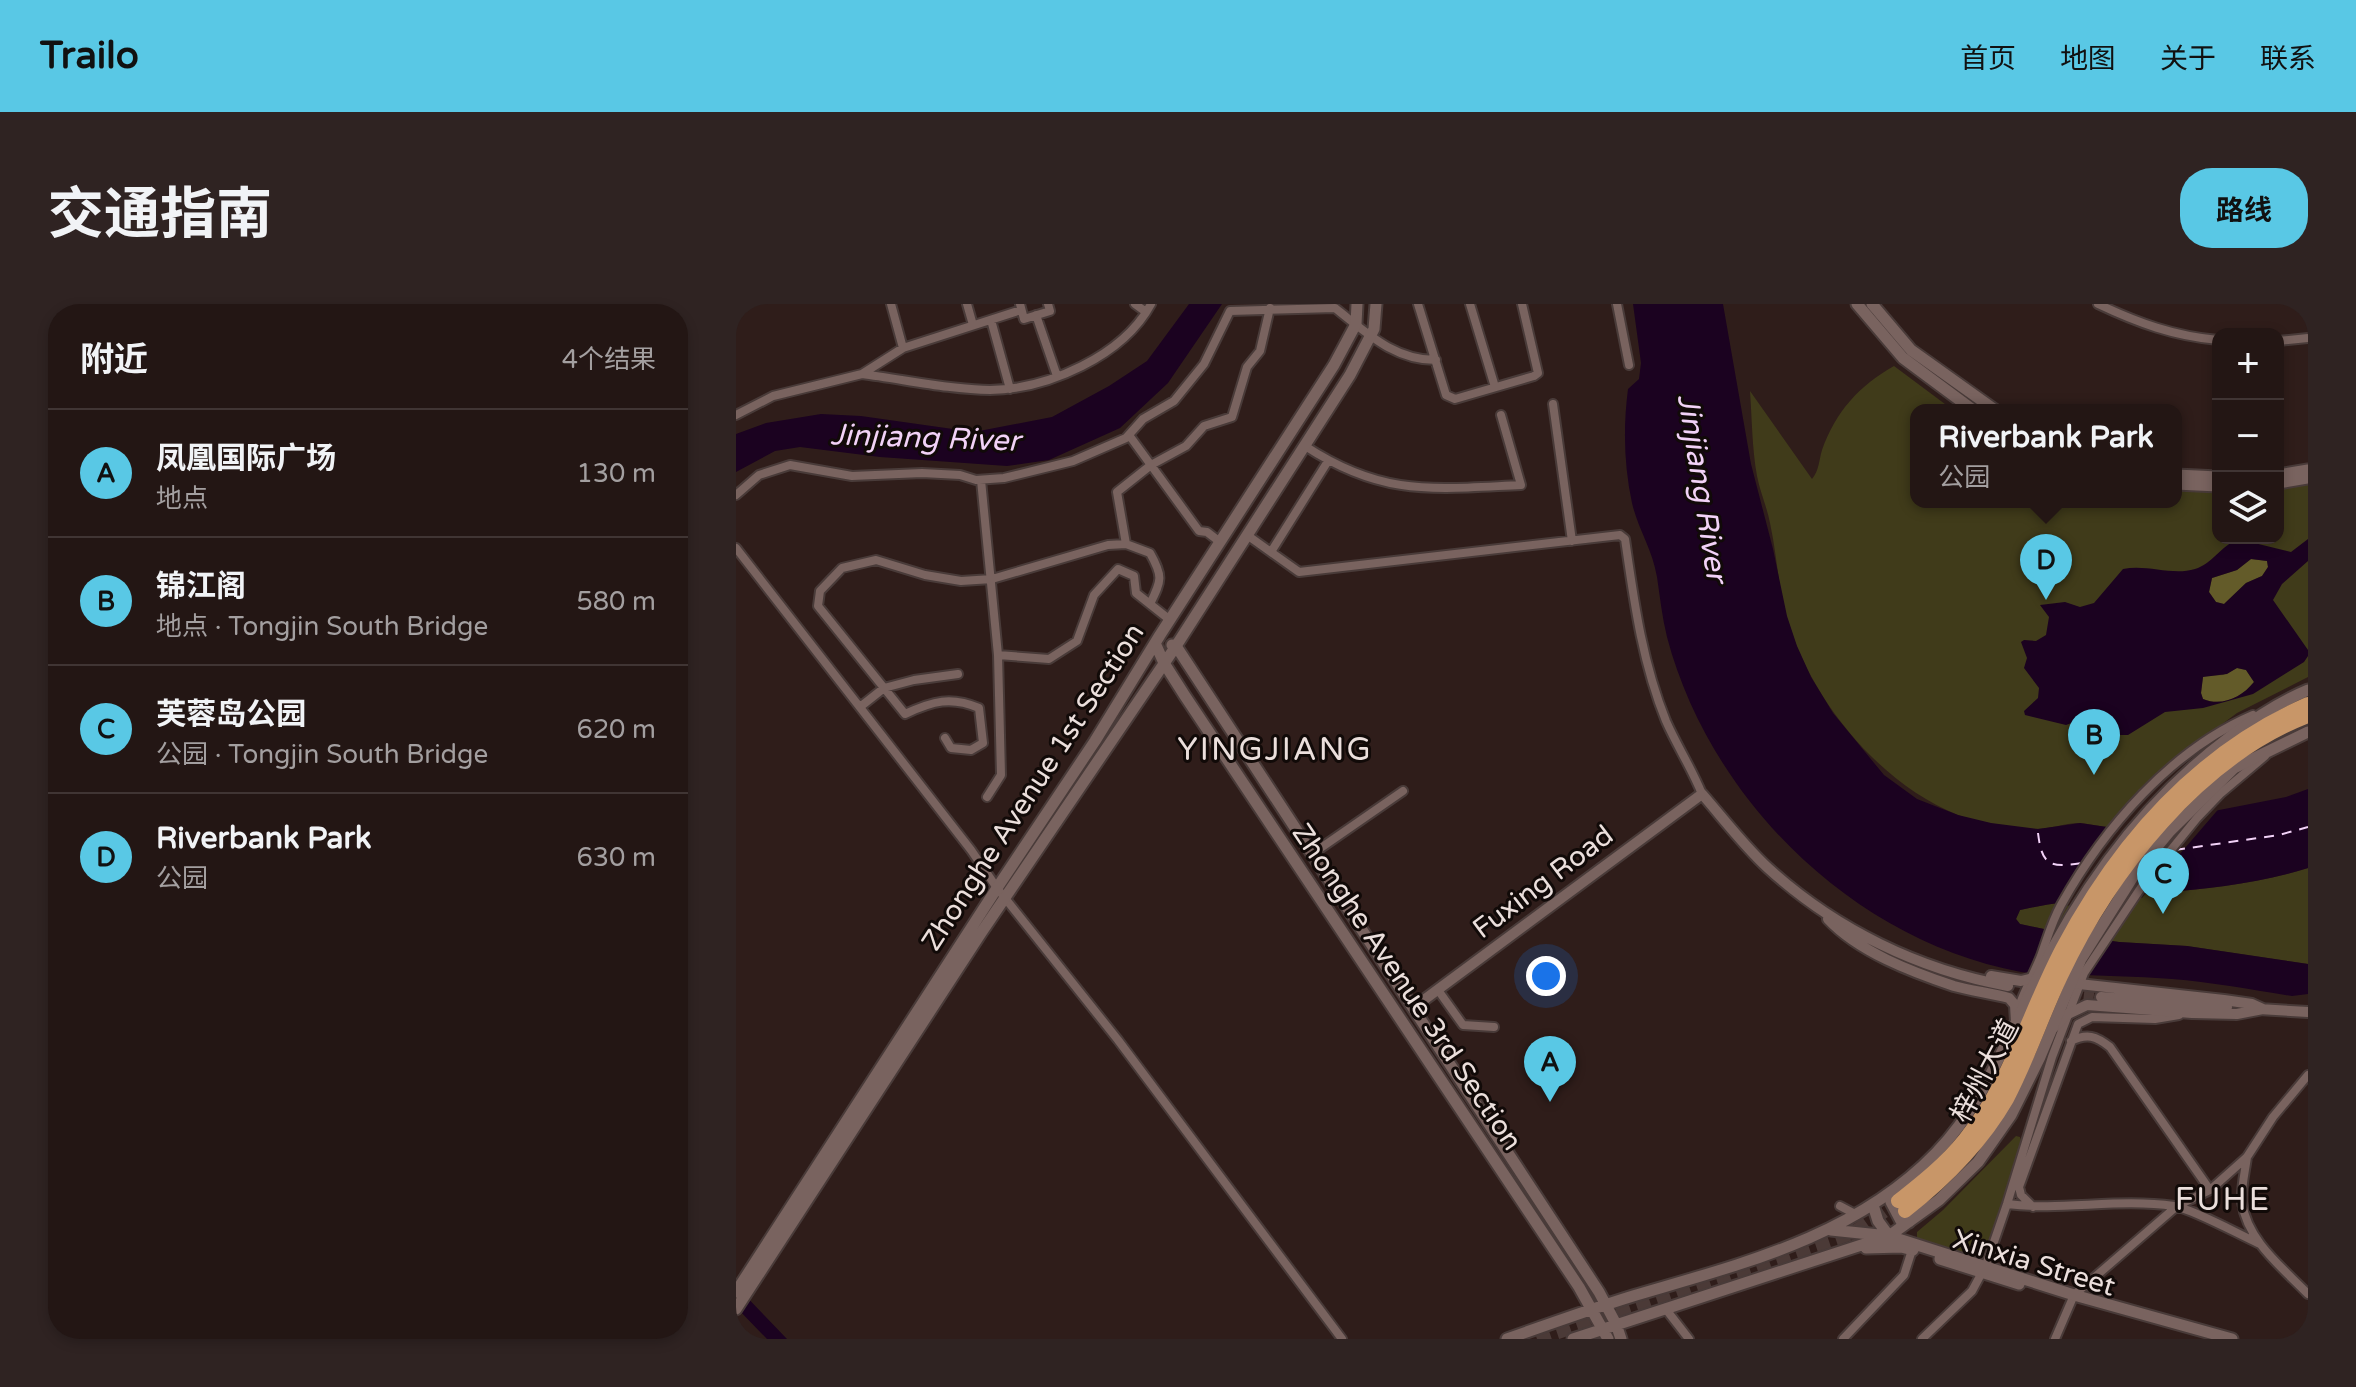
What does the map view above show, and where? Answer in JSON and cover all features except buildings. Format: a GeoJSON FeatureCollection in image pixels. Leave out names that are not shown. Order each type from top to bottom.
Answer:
{"type":"FeatureCollection","features":[{"type":"Feature","properties":{"kind":"highway"},"geometry":{"type":"LineString","coordinates":[[2204,775],[2258,728],[2308,704]]}},
{"type":"Feature","properties":{"kind":"highway"},"geometry":{"type":"LineString","coordinates":[[2204,775],[2248,746],[2308,716]]}},
{"type":"Feature","properties":{"kind":"highway","name":"梓州大道"},"geometry":{"type":"LineString","coordinates":[[1901,1206],[1950,1174],[1989,1127],[2020,1072],[2055,978],[2122,874],[2204,775]]}},
{"type":"Feature","properties":{"kind":"main road","name":"Zhonghe Avenue 1st Section"},"geometry":{"type":"LineString","coordinates":[[736,1309],[746,1284],[1334,365],[1356,324],[1357,304]]}},
{"type":"Feature","properties":{"kind":"main road"},"geometry":{"type":"LineString","coordinates":[[1371,338],[1376,304]]}},
{"type":"Feature","properties":{"kind":"main road"},"geometry":{"type":"LineString","coordinates":[[1857,304],[1903,358],[1965,404]]}},
{"type":"Feature","properties":{"kind":"main road"},"geometry":{"type":"LineString","coordinates":[[1872,304],[1911,350],[1987,404]]}},
{"type":"Feature","properties":{"kind":"main road","name":"Zhonghe Avenue 1st Section"},"geometry":{"type":"LineString","coordinates":[[736,1292],[746,1284],[1176,646],[1371,338]]}},
{"type":"Feature","properties":{"kind":"main road"},"geometry":{"type":"LineString","coordinates":[[2284,474],[2308,470]]}},
{"type":"Feature","properties":{"kind":"main road"},"geometry":{"type":"LineString","coordinates":[[2182,475],[2212,477]]}},
{"type":"Feature","properties":{"kind":"main road"},"geometry":{"type":"LineString","coordinates":[[2284,482],[2308,478]]}},
{"type":"Feature","properties":{"kind":"main road"},"geometry":{"type":"LineString","coordinates":[[2182,484],[2212,486]]}},
{"type":"Feature","properties":{"kind":"main road"},"geometry":{"type":"LineString","coordinates":[[1155,643],[1176,646],[1606,1305],[1621,1339]]}},
{"type":"Feature","properties":{"kind":"main road","name":"Zhonghe Avenue 3rd Section"},"geometry":{"type":"LineString","coordinates":[[1155,643],[1164,663],[1606,1334]]}},
{"type":"Feature","properties":{"kind":"main road"},"geometry":{"type":"LineString","coordinates":[[1507,1339],[1592,1309],[1744,1263],[1830,1230],[1873,1205],[1901,1206],[1939,1200],[1963,1178],[1993,1142],[2025,1088],[2052,1029],[2055,978],[2080,899],[2113,853],[2132,827],[2204,775],[2265,710],[2308,690]]}},
{"type":"Feature","properties":{"kind":"main road"},"geometry":{"type":"LineString","coordinates":[[2204,775],[2234,768],[2308,731]]}},
{"type":"Feature","properties":{"kind":"main road"},"geometry":{"type":"LineString","coordinates":[[2248,746],[2308,731]]}},
{"type":"Feature","properties":{"kind":"main road"},"geometry":{"type":"LineString","coordinates":[[1889,1236],[1901,1206],[1935,1155],[1971,1110],[2016,1016],[2055,978]]}},
{"type":"Feature","properties":{"kind":"main road"},"geometry":{"type":"LineString","coordinates":[[1873,1205],[1878,1221],[1889,1236],[1907,1249]]}},
{"type":"Feature","properties":{"kind":"main road","name":"Xinxia Street"},"geometry":{"type":"LineString","coordinates":[[1830,1230],[1889,1236],[2072,1298],[2211,1339]]}},
{"type":"Feature","properties":{"kind":"main road"},"geometry":{"type":"LineString","coordinates":[[1573,1339],[1606,1334],[1616,1324],[1889,1236]]}},
{"type":"Feature","properties":{"kind":"main road","name":"Xinxia Street"},"geometry":{"type":"LineString","coordinates":[[1842,1250],[1907,1249],[1984,1268]]}},
{"type":"Feature","properties":{"kind":"main road","name":"Xinxia Street"},"geometry":{"type":"LineString","coordinates":[[2072,1298],[2232,1339]]}},
{"type":"Feature","properties":{"kind":"street"},"geometry":{"type":"LineString","coordinates":[[891,304],[903,348]]}},
{"type":"Feature","properties":{"kind":"street"},"geometry":{"type":"LineString","coordinates":[[967,304],[973,325]]}},
{"type":"Feature","properties":{"kind":"street"},"geometry":{"type":"LineString","coordinates":[[736,415],[773,396],[862,374],[903,348],[991,320],[1020,307],[1024,319],[1050,311],[1048,304]]}},
{"type":"Feature","properties":{"kind":"street"},"geometry":{"type":"LineString","coordinates":[[862,374],[987,390],[1010,389],[1057,376],[1103,353],[1141,323],[1149,308],[1135,304]]}},
{"type":"Feature","properties":{"kind":"street"},"geometry":{"type":"LineString","coordinates":[[1418,304],[1448,398],[1455,399],[1538,373],[1522,304]]}},
{"type":"Feature","properties":{"kind":"street"},"geometry":{"type":"LineString","coordinates":[[1470,304],[1495,387]]}},
{"type":"Feature","properties":{"kind":"street"},"geometry":{"type":"LineString","coordinates":[[1617,304],[1629,365]]}},
{"type":"Feature","properties":{"kind":"street"},"geometry":{"type":"LineString","coordinates":[[2098,304],[2136,322],[2185,337],[2212,339]]}},
{"type":"Feature","properties":{"kind":"street"},"geometry":{"type":"LineString","coordinates":[[1126,544],[1117,492],[1151,465],[1186,446],[1204,426],[1232,417],[1247,367],[1260,351],[1270,308]]}},
{"type":"Feature","properties":{"kind":"street"},"geometry":{"type":"LineString","coordinates":[[736,495],[759,475],[790,465],[852,476],[922,473],[960,475],[981,480],[1004,478],[1073,461],[1129,435],[1143,419],[1174,401],[1204,364],[1230,311],[1335,308],[1371,338],[1406,357],[1436,360]]}},
{"type":"Feature","properties":{"kind":"street"},"geometry":{"type":"LineString","coordinates":[[1036,315],[1057,376]]}},
{"type":"Feature","properties":{"kind":"street"},"geometry":{"type":"LineString","coordinates":[[991,320],[1010,389]]}},
{"type":"Feature","properties":{"kind":"street"},"geometry":{"type":"LineString","coordinates":[[2284,340],[2308,338]]}},
{"type":"Feature","properties":{"kind":"street"},"geometry":{"type":"LineString","coordinates":[[1553,404],[1572,541]]}},
{"type":"Feature","properties":{"kind":"street"},"geometry":{"type":"LineString","coordinates":[[1305,446],[1328,461],[1371,480],[1419,489],[1521,485],[1501,415]]}},
{"type":"Feature","properties":{"kind":"street"},"geometry":{"type":"LineString","coordinates":[[1129,435],[1199,531],[1207,532],[1220,542]]}},
{"type":"Feature","properties":{"kind":"street"},"geometry":{"type":"LineString","coordinates":[[1271,552],[1328,461]]}},
{"type":"Feature","properties":{"kind":"street"},"geometry":{"type":"LineString","coordinates":[[981,480],[998,655],[1001,775],[987,797]]}},
{"type":"Feature","properties":{"kind":"street"},"geometry":{"type":"LineString","coordinates":[[1247,535],[1299,572],[1616,535],[1625,539],[1640,641],[1654,688],[1702,794],[1765,865],[1816,906],[1856,932],[1923,963],[2010,988],[2055,978],[2144,883],[2197,818],[2204,775]]}},
{"type":"Feature","properties":{"kind":"street"},"geometry":{"type":"LineString","coordinates":[[945,738],[951,748],[971,750],[983,743],[979,708],[961,700],[928,703],[905,714],[818,606],[820,591],[842,568],[876,560],[949,579],[992,579],[1108,545],[1126,544],[1150,553],[1161,573],[1159,586],[1150,604]]}},
{"type":"Feature","properties":{"kind":"street"},"geometry":{"type":"LineString","coordinates":[[736,548],[1118,1040],[1342,1339]]}},
{"type":"Feature","properties":{"kind":"street"},"geometry":{"type":"LineString","coordinates":[[998,655],[1049,659],[1077,641],[1094,595],[1118,569],[1134,576],[1136,593],[1170,620]]}},
{"type":"Feature","properties":{"kind":"street"},"geometry":{"type":"LineString","coordinates":[[860,707],[884,688],[958,674]]}},
{"type":"Feature","properties":{"kind":"street"},"geometry":{"type":"LineString","coordinates":[[1312,854],[1403,791]]}},
{"type":"Feature","properties":{"kind":"street","name":"Fuxing Road"},"geometry":{"type":"LineString","coordinates":[[1413,1008],[1702,794]]}},
{"type":"Feature","properties":{"kind":"street"},"geometry":{"type":"LineString","coordinates":[[2055,978],[2100,997],[2192,1013],[2237,1014],[2263,1009]]}},
{"type":"Feature","properties":{"kind":"street"},"geometry":{"type":"LineString","coordinates":[[1922,1339],[1972,1291],[1984,1268],[2068,1014],[2055,978]]}},
{"type":"Feature","properties":{"kind":"street"},"geometry":{"type":"LineString","coordinates":[[2010,988],[2016,1016]]}},
{"type":"Feature","properties":{"kind":"street"},"geometry":{"type":"LineString","coordinates":[[1438,990],[1463,1025],[1494,1027]]}},
{"type":"Feature","properties":{"kind":"street"},"geometry":{"type":"LineString","coordinates":[[2052,1029],[2068,1014],[2100,997],[2308,1012]]}},
{"type":"Feature","properties":{"kind":"street"},"geometry":{"type":"LineString","coordinates":[[2033,1207],[2021,1195],[2019,1187],[2078,1024],[2092,1017],[2155,1019],[2192,1013]]}},
{"type":"Feature","properties":{"kind":"street"},"geometry":{"type":"LineString","coordinates":[[2071,1041],[2092,1036],[2110,1047],[2210,1190]]}},
{"type":"Feature","properties":{"kind":"street"},"geometry":{"type":"LineString","coordinates":[[2055,1339],[2072,1298],[2177,1206],[2210,1190],[2247,1157],[2273,1117],[2308,1075]]}},
{"type":"Feature","properties":{"kind":"street"},"geometry":{"type":"LineString","coordinates":[[2247,1157],[2243,1205],[2258,1243]]}},
{"type":"Feature","properties":{"kind":"street"},"geometry":{"type":"LineString","coordinates":[[2007,1204],[2033,1207],[2177,1206],[2258,1243],[2308,1294]]}},
{"type":"Feature","properties":{"kind":"street"},"geometry":{"type":"LineString","coordinates":[[1840,1206],[1858,1216]]}},
{"type":"Feature","properties":{"kind":"street"},"geometry":{"type":"LineString","coordinates":[[1843,1339],[1904,1275],[1907,1249]]}},
{"type":"Feature","properties":{"kind":"street"},"geometry":{"type":"LineString","coordinates":[[1665,1308],[1689,1339]]}},
{"type":"Feature","properties":{"kind":"shaded area"},"geometry":{"type":"Polygon","coordinates":[[[1894,366],[1945,404],[1910,404],[1910,508],[2182,508],[2182,489],[2212,492],[2212,544],[2284,544],[2284,487],[2308,485],[2308,677],[2237,713],[2154,775],[2107,827],[2077,823],[2046,828],[2005,827],[1958,815],[1929,801],[1875,760],[1831,708],[1813,679],[1787,619],[1770,523],[1757,476],[1750,391],[1812,479],[1834,423],[1860,391],[1894,366]]]}},
{"type":"Feature","properties":{"kind":"shaded area"},"geometry":{"type":"Polygon","coordinates":[[[2251,559],[2267,561],[2268,567],[2262,576],[2246,583],[2224,604],[2216,602],[2209,592],[2212,578],[2237,570],[2251,559]]]}},
{"type":"Feature","properties":{"kind":"shaded area"},"geometry":{"type":"Polygon","coordinates":[[[2237,668],[2246,670],[2254,682],[2249,687],[2225,701],[2203,699],[2203,676],[2223,675],[2237,668]]]}},
{"type":"Feature","properties":{"kind":"shaded area"},"geometry":{"type":"Polygon","coordinates":[[[2308,868],[2308,964],[2187,946],[2077,936],[2020,924],[2016,919],[2020,910],[2056,903],[2237,884],[2308,868]]]}},
{"type":"Feature","properties":{"kind":"shaded area"},"geometry":{"type":"Polygon","coordinates":[[[2016,1136],[2020,1137],[2022,1145],[1985,1261],[1917,1239],[1917,1232],[2016,1136]]]}},
{"type":"Feature","properties":{"kind":"water","name":"Jinjiang River"},"geometry":{"type":"Polygon","coordinates":[[[1189,304],[1222,304],[1168,383],[1120,428],[1049,460],[1007,466],[880,457],[800,447],[775,451],[736,472],[736,434],[766,423],[821,414],[861,416],[974,432],[1052,417],[1147,361],[1189,304]]]}},
{"type":"Feature","properties":{"kind":"water","name":"Jinjiang River"},"geometry":{"type":"Polygon","coordinates":[[[1633,304],[1723,304],[1751,464],[1797,646],[1833,713],[1884,775],[1917,799],[1958,815],[2038,829],[2080,823],[2107,827],[2173,819],[2286,797],[2308,789],[2308,868],[2237,884],[2056,903],[2020,910],[2016,919],[2020,924],[2119,942],[2187,946],[2308,964],[2308,994],[2292,996],[2172,979],[2021,972],[1960,955],[1901,930],[1847,895],[1798,854],[1754,806],[1717,754],[1688,697],[1667,637],[1655,567],[1632,503],[1627,475],[1625,432],[1628,389],[1639,379],[1641,363],[1633,304]]]}},
{"type":"Feature","properties":{"kind":"water"},"geometry":{"type":"Polygon","coordinates":[[[2308,539],[2308,561],[2282,584],[2273,600],[2308,650],[2304,662],[2253,694],[2203,708],[2165,712],[2128,735],[2109,735],[2094,719],[2066,725],[2025,715],[2024,711],[2038,698],[2039,688],[2024,668],[2027,658],[2021,642],[2036,641],[2046,635],[2049,617],[2040,605],[2065,602],[2080,607],[2094,603],[2123,569],[2186,571],[2206,563],[2230,544],[2258,544],[2291,552],[2308,539]],[[2251,559],[2237,570],[2212,578],[2209,592],[2216,602],[2224,604],[2246,583],[2262,576],[2268,567],[2267,561],[2251,559]],[[2237,668],[2227,674],[2203,677],[2203,699],[2217,702],[2238,696],[2254,682],[2246,670],[2237,668]]]}},
{"type":"Feature","properties":{"kind":"water"},"geometry":{"type":"Polygon","coordinates":[[[736,1286],[787,1339],[767,1339],[736,1307],[736,1286]]]}},
{"type":"Feature","properties":{"kind":"pier"},"geometry":{"type":"Polygon","coordinates":[[[2222,805],[2142,898],[2057,908],[2118,822],[2222,805]]]}},
{"type":"Feature","properties":{"kind":"ferry route"},"geometry":{"type":"LineString","coordinates":[[2175,850],[2279,835],[2308,827]]}},
{"type":"Feature","properties":{"kind":"ferry route"},"geometry":{"type":"LineString","coordinates":[[2038,833],[2042,852],[2050,862],[2062,865],[2082,863]]}},
{"type":"Feature","properties":{"kind":"tunnel"},"geometry":{"type":"LineString","coordinates":[[2069,993],[2101,997]]}},
{"type":"Feature","properties":{"kind":"tunnel"},"geometry":{"type":"LineString","coordinates":[[1537,1339],[1855,1232],[1898,1201]]}},
{"type":"Feature","properties":{"kind":"place","name":"Riverbank Park"},"geometry":{"type":"Point","coordinates":[2046,600]}},
{"type":"Feature","properties":{"kind":"place","name":"锦江阁"},"geometry":{"type":"Point","coordinates":[2094,775]}},
{"type":"Feature","properties":{"kind":"place","name":"芙蓉岛公园"},"geometry":{"type":"Point","coordinates":[2163,914]}},
{"type":"Feature","properties":{"kind":"place","name":"凤凰国际广场"},"geometry":{"type":"Point","coordinates":[1550,1102]}},
{"type":"Feature","properties":{"kind":"district","name":"YINGJIANG"},"geometry":{"type":"Point","coordinates":[1275,750]}},
{"type":"Feature","properties":{"kind":"district","name":"FUHE"},"geometry":{"type":"Point","coordinates":[2223,1200]}}]}
